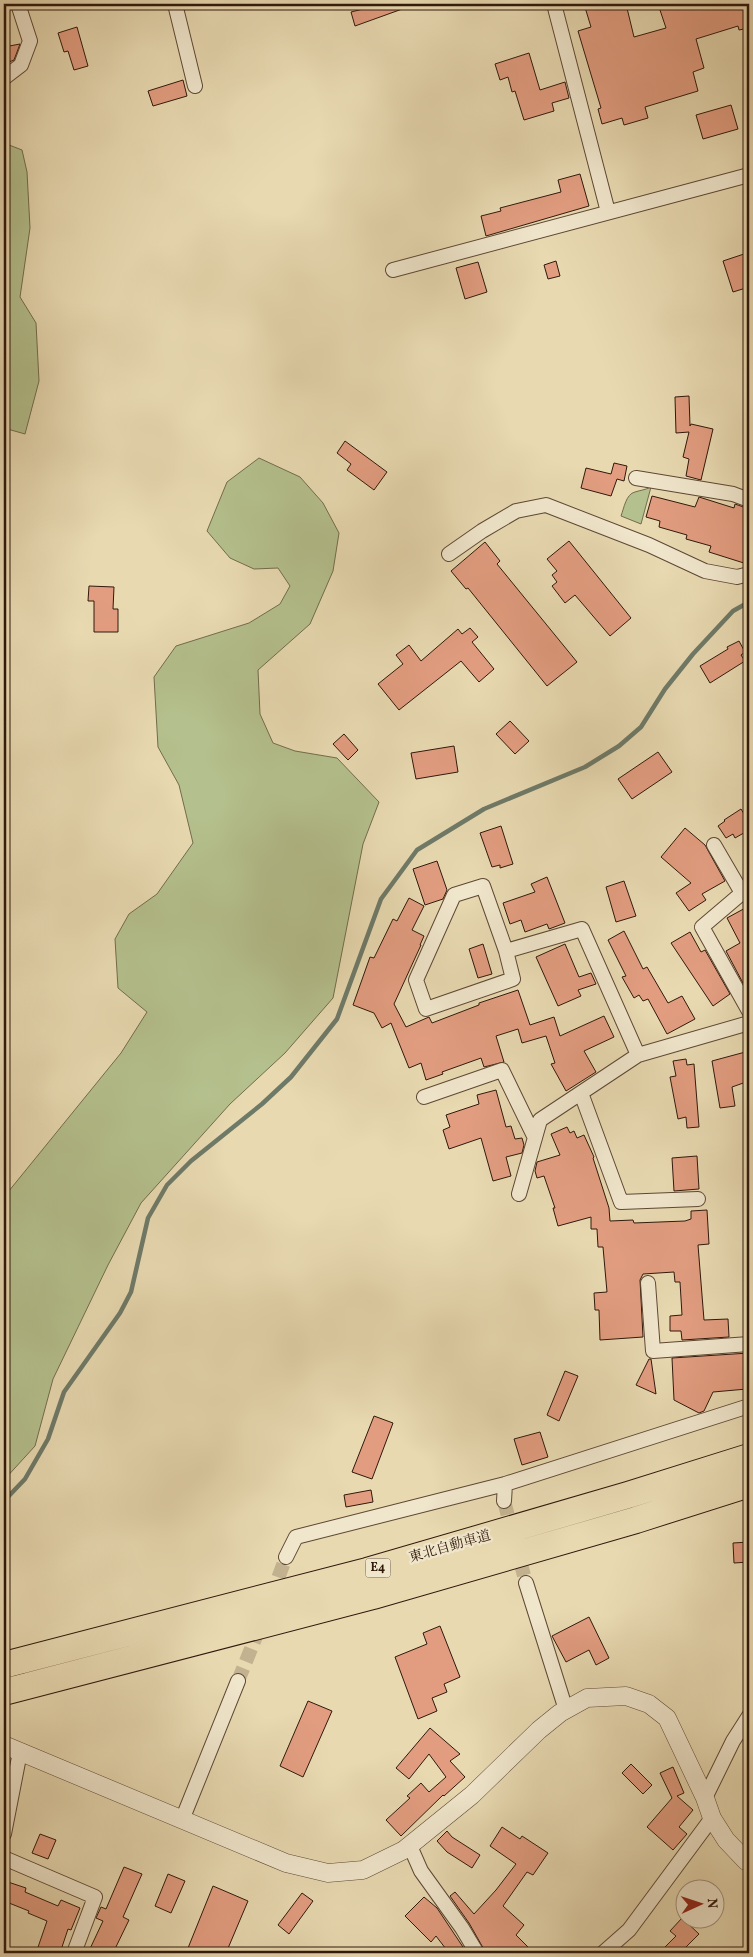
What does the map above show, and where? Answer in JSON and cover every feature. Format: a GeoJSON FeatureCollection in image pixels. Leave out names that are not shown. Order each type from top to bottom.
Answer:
{"type":"FeatureCollection","features":[{"type":"Feature","properties":{"kind":"highway","name":"東北自動車道"},"geometry":{"type":"LineString","coordinates":[[4,1665],[367,1571],[628,1495],[749,1457]]}},
{"type":"Feature","properties":{"kind":"highway","name":"東北自動車道"},"geometry":{"type":"LineString","coordinates":[[4,1692],[373,1596],[636,1520],[749,1484]]}},
{"type":"Feature","properties":{"kind":"street"},"geometry":{"type":"LineString","coordinates":[[4,78],[21,65],[30,41],[18,4]]}},
{"type":"Feature","properties":{"kind":"street"},"geometry":{"type":"LineString","coordinates":[[175,4],[195,86]]}},
{"type":"Feature","properties":{"kind":"street"},"geometry":{"type":"LineString","coordinates":[[554,4],[608,212]]}},
{"type":"Feature","properties":{"kind":"street"},"geometry":{"type":"LineString","coordinates":[[393,270],[749,175]]}},
{"type":"Feature","properties":{"kind":"street"},"geometry":{"type":"LineString","coordinates":[[636,478],[733,494],[749,500]]}},
{"type":"Feature","properties":{"kind":"street"},"geometry":{"type":"LineString","coordinates":[[449,554],[482,531],[516,512],[546,505],[649,545],[705,571],[737,577],[749,574]]}},
{"type":"Feature","properties":{"kind":"street"},"geometry":{"type":"LineString","coordinates":[[714,845],[742,893],[702,927],[749,1011]]}},
{"type":"Feature","properties":{"kind":"street"},"geometry":{"type":"LineString","coordinates":[[483,886],[506,951],[513,979],[426,1009],[416,980],[454,895],[483,886]]}},
{"type":"Feature","properties":{"kind":"street"},"geometry":{"type":"LineString","coordinates":[[506,951],[582,929],[638,1055]]}},
{"type":"Feature","properties":{"kind":"street"},"geometry":{"type":"LineString","coordinates":[[519,1194],[540,1120],[638,1055],[749,1023]]}},
{"type":"Feature","properties":{"kind":"street"},"geometry":{"type":"LineString","coordinates":[[424,1097],[502,1070],[535,1138]]}},
{"type":"Feature","properties":{"kind":"street"},"geometry":{"type":"LineString","coordinates":[[581,1093],[621,1202],[698,1199]]}},
{"type":"Feature","properties":{"kind":"street"},"geometry":{"type":"LineString","coordinates":[[648,1283],[653,1351],[749,1344]]}},
{"type":"Feature","properties":{"kind":"street"},"geometry":{"type":"LineString","coordinates":[[286,1557],[296,1538],[505,1484],[749,1406]]}},
{"type":"Feature","properties":{"kind":"street"},"geometry":{"type":"LineString","coordinates":[[504,1501],[505,1484]]}},
{"type":"Feature","properties":{"kind":"street"},"geometry":{"type":"LineString","coordinates":[[526,1583],[566,1710]]}},
{"type":"Feature","properties":{"kind":"street"},"geometry":{"type":"LineString","coordinates":[[182,1820],[238,1682]]}},
{"type":"Feature","properties":{"kind":"street"},"geometry":{"type":"LineString","coordinates":[[4,1745],[286,1863],[328,1873],[363,1870],[404,1850],[472,1795],[540,1730],[566,1710],[587,1698],[626,1696],[649,1704],[667,1718],[705,1798],[712,1818],[726,1840],[749,1862]]}},
{"type":"Feature","properties":{"kind":"street"},"geometry":{"type":"LineString","coordinates":[[705,1798],[733,1741],[749,1716]]}},
{"type":"Feature","properties":{"kind":"street"},"geometry":{"type":"LineString","coordinates":[[4,1834],[20,1752]]}},
{"type":"Feature","properties":{"kind":"street"},"geometry":{"type":"LineString","coordinates":[[603,1953],[629,1930],[712,1818]]}},
{"type":"Feature","properties":{"kind":"street"},"geometry":{"type":"LineString","coordinates":[[410,1846],[421,1871],[462,1928],[477,1953]]}},
{"type":"Feature","properties":{"kind":"street"},"geometry":{"type":"LineString","coordinates":[[4,1858],[95,1897],[74,1953]]}},
{"type":"Feature","properties":{"kind":"green space"},"geometry":{"type":"Polygon","coordinates":[[[4,143],[22,150],[27,172],[30,228],[20,297],[36,323],[39,381],[25,434],[4,428],[4,143]]]}},
{"type":"Feature","properties":{"kind":"green space"},"geometry":{"type":"Polygon","coordinates":[[[259,458],[300,477],[323,503],[339,533],[333,571],[310,624],[258,670],[260,714],[273,743],[295,751],[337,758],[379,802],[363,844],[333,998],[285,1053],[230,1104],[141,1203],[108,1265],[53,1379],[35,1446],[4,1480],[4,1197],[121,1053],[147,1012],[118,988],[115,939],[129,914],[157,894],[193,843],[179,785],[158,747],[154,677],[176,646],[249,623],[280,604],[290,586],[278,568],[254,569],[230,558],[207,531],[227,482],[259,458]]]}},
{"type":"Feature","properties":{"kind":"green space"},"geometry":{"type":"Polygon","coordinates":[[[651,487],[641,524],[621,516],[629,495],[651,487]]]}},
{"type":"Feature","properties":{"kind":"building"},"geometry":{"type":"Polygon","coordinates":[[[383,4],[404,4],[405,8],[355,26],[351,12],[383,4]]]}},
{"type":"Feature","properties":{"kind":"building"},"geometry":{"type":"Polygon","coordinates":[[[584,4],[626,4],[634,37],[666,28],[658,4],[686,4],[688,7],[700,4],[749,4],[749,28],[739,30],[738,26],[696,39],[704,68],[693,72],[698,91],[645,107],[648,118],[624,125],[622,118],[602,124],[598,109],[601,108],[578,31],[591,27],[584,4]]]}},
{"type":"Feature","properties":{"kind":"building"},"geometry":{"type":"Polygon","coordinates":[[[77,27],[88,66],[74,70],[68,51],[64,52],[58,33],[77,27]]]}},
{"type":"Feature","properties":{"kind":"building"},"geometry":{"type":"Polygon","coordinates":[[[20,44],[14,60],[4,64],[4,47],[20,44]]]}},
{"type":"Feature","properties":{"kind":"building"},"geometry":{"type":"Polygon","coordinates":[[[529,53],[540,90],[565,82],[569,98],[552,103],[554,111],[524,120],[515,91],[512,92],[508,77],[500,80],[495,64],[529,53]]]}},
{"type":"Feature","properties":{"kind":"building"},"geometry":{"type":"Polygon","coordinates":[[[183,80],[187,96],[153,106],[148,91],[183,80]]]}},
{"type":"Feature","properties":{"kind":"building"},"geometry":{"type":"Polygon","coordinates":[[[731,105],[738,129],[703,139],[696,115],[731,105]]]}},
{"type":"Feature","properties":{"kind":"building"},"geometry":{"type":"Polygon","coordinates":[[[580,174],[589,206],[486,236],[481,216],[501,211],[500,208],[561,192],[558,180],[580,174]]]}},
{"type":"Feature","properties":{"kind":"building"},"geometry":{"type":"Polygon","coordinates":[[[744,254],[749,270],[749,287],[733,292],[723,261],[744,254]]]}},
{"type":"Feature","properties":{"kind":"building"},"geometry":{"type":"Polygon","coordinates":[[[556,261],[560,276],[548,279],[544,265],[556,261]]]}},
{"type":"Feature","properties":{"kind":"building"},"geometry":{"type":"Polygon","coordinates":[[[478,262],[487,292],[465,299],[456,268],[478,262]]]}},
{"type":"Feature","properties":{"kind":"building"},"geometry":{"type":"Polygon","coordinates":[[[689,396],[690,426],[691,424],[713,429],[701,480],[686,476],[689,459],[683,457],[689,432],[676,433],[675,397],[689,396]]]}},
{"type":"Feature","properties":{"kind":"building"},"geometry":{"type":"Polygon","coordinates":[[[345,441],[387,472],[374,490],[347,470],[351,464],[337,453],[345,441]]]}},
{"type":"Feature","properties":{"kind":"building"},"geometry":{"type":"Polygon","coordinates":[[[614,463],[627,466],[624,481],[617,479],[611,496],[581,488],[586,468],[611,474],[614,463]]]}},
{"type":"Feature","properties":{"kind":"building"},"geometry":{"type":"Polygon","coordinates":[[[652,496],[695,507],[699,497],[734,508],[735,504],[749,509],[749,556],[747,564],[709,552],[711,546],[686,539],[687,535],[659,527],[660,521],[646,517],[652,496]]]}},
{"type":"Feature","properties":{"kind":"building"},"geometry":{"type":"Polygon","coordinates":[[[569,541],[631,618],[610,636],[575,595],[565,603],[552,586],[557,582],[552,575],[557,571],[547,559],[569,541]]]}},
{"type":"Feature","properties":{"kind":"building"},"geometry":{"type":"Polygon","coordinates":[[[485,542],[500,561],[497,564],[577,662],[547,686],[468,588],[466,589],[451,571],[485,542]]]}},
{"type":"Feature","properties":{"kind":"building"},"geometry":{"type":"Polygon","coordinates":[[[89,586],[114,587],[113,609],[118,609],[118,632],[94,632],[94,601],[88,601],[89,586]]]}},
{"type":"Feature","properties":{"kind":"building"},"geometry":{"type":"Polygon","coordinates":[[[470,628],[478,637],[472,642],[494,669],[479,682],[461,661],[399,710],[378,684],[403,664],[396,655],[409,645],[421,661],[458,629],[462,634],[470,628]]]}},
{"type":"Feature","properties":{"kind":"building"},"geometry":{"type":"Polygon","coordinates":[[[739,641],[745,652],[741,655],[745,661],[710,683],[700,666],[739,641]]]}},
{"type":"Feature","properties":{"kind":"building"},"geometry":{"type":"Polygon","coordinates":[[[510,721],[529,741],[515,754],[496,734],[510,721]]]}},
{"type":"Feature","properties":{"kind":"building"},"geometry":{"type":"Polygon","coordinates":[[[344,734],[358,750],[348,760],[333,744],[344,734]]]}},
{"type":"Feature","properties":{"kind":"building"},"geometry":{"type":"Polygon","coordinates":[[[454,746],[458,772],[416,779],[411,753],[454,746]]]}},
{"type":"Feature","properties":{"kind":"building"},"geometry":{"type":"Polygon","coordinates":[[[658,752],[672,772],[632,799],[618,779],[658,752]]]}},
{"type":"Feature","properties":{"kind":"building"},"geometry":{"type":"Polygon","coordinates":[[[741,809],[749,822],[749,830],[735,838],[733,834],[726,838],[718,826],[741,809]]]}},
{"type":"Feature","properties":{"kind":"building"},"geometry":{"type":"Polygon","coordinates":[[[501,826],[513,864],[500,868],[500,865],[492,867],[480,833],[501,826]]]}},
{"type":"Feature","properties":{"kind":"building"},"geometry":{"type":"Polygon","coordinates":[[[685,828],[705,845],[725,881],[702,894],[706,900],[689,911],[676,893],[691,883],[661,857],[685,828]]]}},
{"type":"Feature","properties":{"kind":"building"},"geometry":{"type":"Polygon","coordinates":[[[437,861],[447,890],[443,899],[425,905],[413,869],[437,861]]]}},
{"type":"Feature","properties":{"kind":"building"},"geometry":{"type":"Polygon","coordinates":[[[547,877],[565,923],[549,929],[547,924],[525,932],[521,920],[510,924],[503,903],[535,892],[531,884],[547,877]]]}},
{"type":"Feature","properties":{"kind":"building"},"geometry":{"type":"Polygon","coordinates":[[[624,881],[636,916],[616,922],[606,887],[624,881]]]}},
{"type":"Feature","properties":{"kind":"building"},"geometry":{"type":"Polygon","coordinates":[[[409,898],[424,906],[412,930],[424,936],[394,1004],[406,1027],[429,1017],[432,1023],[479,1005],[479,1003],[518,990],[530,1025],[554,1017],[560,1036],[604,1016],[614,1037],[584,1051],[596,1072],[566,1091],[551,1064],[555,1063],[546,1036],[522,1043],[518,1029],[496,1036],[504,1062],[484,1067],[481,1058],[426,1080],[421,1063],[409,1068],[391,1023],[382,1028],[374,1013],[353,1005],[370,957],[374,958],[393,919],[397,921],[409,898]]]}},
{"type":"Feature","properties":{"kind":"building"},"geometry":{"type":"Polygon","coordinates":[[[749,906],[749,982],[744,985],[726,951],[740,943],[727,918],[749,906]]]}},
{"type":"Feature","properties":{"kind":"building"},"geometry":{"type":"Polygon","coordinates":[[[624,931],[643,969],[647,967],[668,1003],[682,996],[695,1019],[667,1034],[648,999],[643,1001],[639,995],[634,998],[622,977],[626,976],[608,940],[624,931]]]}},
{"type":"Feature","properties":{"kind":"building"},"geometry":{"type":"Polygon","coordinates":[[[690,932],[701,952],[705,950],[730,994],[713,1006],[671,943],[690,932]]]}},
{"type":"Feature","properties":{"kind":"building"},"geometry":{"type":"Polygon","coordinates":[[[483,944],[492,974],[478,978],[469,949],[483,944]]]}},
{"type":"Feature","properties":{"kind":"building"},"geometry":{"type":"Polygon","coordinates":[[[565,944],[579,977],[591,973],[596,984],[578,990],[581,996],[558,1006],[536,957],[565,944]]]}},
{"type":"Feature","properties":{"kind":"building"},"geometry":{"type":"Polygon","coordinates":[[[749,1051],[749,1081],[732,1087],[735,1106],[720,1108],[712,1061],[749,1051]]]}},
{"type":"Feature","properties":{"kind":"building"},"geometry":{"type":"Polygon","coordinates":[[[686,1059],[687,1065],[694,1064],[699,1127],[687,1128],[686,1117],[678,1119],[670,1077],[676,1076],[673,1061],[686,1059]]]}},
{"type":"Feature","properties":{"kind":"building"},"geometry":{"type":"Polygon","coordinates":[[[496,1090],[506,1127],[511,1126],[515,1139],[522,1138],[524,1145],[522,1153],[506,1157],[511,1176],[493,1181],[481,1138],[449,1149],[443,1130],[450,1127],[446,1115],[479,1104],[477,1095],[496,1090]]]}},
{"type":"Feature","properties":{"kind":"building"},"geometry":{"type":"Polygon","coordinates":[[[567,1127],[570,1133],[574,1131],[577,1138],[584,1135],[594,1157],[609,1208],[610,1221],[633,1220],[634,1223],[685,1221],[691,1219],[691,1211],[707,1210],[709,1244],[698,1245],[704,1320],[728,1319],[729,1337],[682,1340],[681,1331],[670,1331],[670,1316],[682,1315],[680,1282],[675,1282],[674,1272],[643,1274],[640,1280],[643,1337],[600,1340],[599,1310],[595,1310],[594,1293],[607,1292],[603,1247],[598,1247],[597,1229],[591,1229],[591,1217],[558,1226],[553,1208],[555,1208],[544,1176],[537,1178],[535,1171],[537,1162],[560,1155],[551,1134],[567,1127]]]}},
{"type":"Feature","properties":{"kind":"building"},"geometry":{"type":"Polygon","coordinates":[[[697,1156],[699,1189],[674,1191],[672,1158],[697,1156]]]}},
{"type":"Feature","properties":{"kind":"building"},"geometry":{"type":"Polygon","coordinates":[[[749,1353],[749,1367],[745,1368],[747,1389],[713,1392],[704,1411],[699,1413],[674,1400],[672,1358],[749,1353]]]}},
{"type":"Feature","properties":{"kind":"building"},"geometry":{"type":"Polygon","coordinates":[[[649,1359],[651,1359],[656,1394],[636,1385],[649,1359]]]}},
{"type":"Feature","properties":{"kind":"building"},"geometry":{"type":"Polygon","coordinates":[[[565,1371],[578,1376],[559,1421],[547,1415],[565,1371]]]}},
{"type":"Feature","properties":{"kind":"building"},"geometry":{"type":"Polygon","coordinates":[[[374,1416],[393,1423],[372,1479],[352,1472],[374,1416]]]}},
{"type":"Feature","properties":{"kind":"building"},"geometry":{"type":"Polygon","coordinates":[[[540,1432],[548,1457],[522,1465],[514,1439],[540,1432]]]}},
{"type":"Feature","properties":{"kind":"building"},"geometry":{"type":"Polygon","coordinates":[[[371,1490],[373,1502],[346,1507],[344,1495],[371,1490]]]}},
{"type":"Feature","properties":{"kind":"building"},"geometry":{"type":"Polygon","coordinates":[[[749,1542],[749,1562],[734,1563],[733,1543],[749,1542]]]}},
{"type":"Feature","properties":{"kind":"building"},"geometry":{"type":"Polygon","coordinates":[[[589,1617],[609,1658],[596,1665],[589,1650],[566,1662],[552,1636],[589,1617]]]}},
{"type":"Feature","properties":{"kind":"building"},"geometry":{"type":"Polygon","coordinates":[[[440,1626],[460,1677],[444,1684],[447,1692],[432,1698],[437,1711],[418,1719],[395,1657],[427,1644],[423,1633],[440,1626]]]}},
{"type":"Feature","properties":{"kind":"building"},"geometry":{"type":"Polygon","coordinates":[[[308,1701],[332,1711],[303,1777],[280,1766],[308,1701]]]}},
{"type":"Feature","properties":{"kind":"building"},"geometry":{"type":"Polygon","coordinates":[[[430,1728],[460,1754],[450,1761],[465,1777],[443,1795],[401,1836],[386,1820],[410,1798],[407,1796],[421,1783],[429,1792],[446,1777],[429,1754],[409,1779],[396,1768],[430,1728]]]}},
{"type":"Feature","properties":{"kind":"building"},"geometry":{"type":"Polygon","coordinates":[[[631,1764],[652,1785],[643,1794],[622,1773],[631,1764]]]}},
{"type":"Feature","properties":{"kind":"building"},"geometry":{"type":"Polygon","coordinates":[[[673,1767],[684,1793],[677,1796],[693,1810],[679,1827],[687,1834],[673,1850],[647,1827],[672,1798],[660,1773],[673,1767]]]}},
{"type":"Feature","properties":{"kind":"building"},"geometry":{"type":"Polygon","coordinates":[[[502,1827],[520,1839],[522,1836],[548,1853],[533,1875],[527,1872],[503,1906],[524,1925],[516,1935],[534,1953],[486,1953],[469,1923],[450,1896],[455,1892],[474,1914],[516,1864],[490,1846],[502,1827]]]}},
{"type":"Feature","properties":{"kind":"building"},"geometry":{"type":"Polygon","coordinates":[[[447,1831],[452,1837],[480,1855],[472,1868],[447,1852],[437,1841],[447,1831]]]}},
{"type":"Feature","properties":{"kind":"building"},"geometry":{"type":"Polygon","coordinates":[[[40,1834],[56,1840],[48,1859],[32,1853],[40,1834]]]}},
{"type":"Feature","properties":{"kind":"building"},"geometry":{"type":"Polygon","coordinates":[[[124,1867],[142,1874],[123,1917],[129,1920],[113,1953],[88,1953],[103,1921],[96,1918],[101,1907],[106,1909],[124,1867]]]}},
{"type":"Feature","properties":{"kind":"building"},"geometry":{"type":"Polygon","coordinates":[[[168,1874],[185,1881],[171,1913],[155,1906],[168,1874]]]}},
{"type":"Feature","properties":{"kind":"building"},"geometry":{"type":"Polygon","coordinates":[[[8,1882],[26,1888],[25,1892],[58,1906],[61,1900],[80,1908],[71,1930],[68,1929],[60,1953],[36,1953],[47,1921],[4,1901],[8,1882]]]}},
{"type":"Feature","properties":{"kind":"building"},"geometry":{"type":"Polygon","coordinates":[[[213,1886],[248,1901],[226,1953],[186,1953],[213,1886]]]}},
{"type":"Feature","properties":{"kind":"building"},"geometry":{"type":"Polygon","coordinates":[[[302,1893],[313,1901],[289,1934],[278,1925],[302,1893]]]}},
{"type":"Feature","properties":{"kind":"building"},"geometry":{"type":"Polygon","coordinates":[[[424,1897],[437,1908],[467,1953],[449,1953],[436,1936],[431,1942],[405,1916],[424,1897]]]}},
{"type":"Feature","properties":{"kind":"building"},"geometry":{"type":"Polygon","coordinates":[[[676,1924],[676,1930],[695,1930],[699,1934],[680,1953],[659,1953],[676,1936],[670,1931],[676,1924]]]}},
{"type":"Feature","properties":{"kind":"waterway"},"geometry":{"type":"LineString","coordinates":[[4,1501],[25,1479],[48,1439],[64,1392],[120,1313],[131,1292],[148,1218],[167,1185],[191,1161],[262,1104],[291,1077],[337,1019],[381,899],[417,850],[484,809],[585,767],[619,746],[641,727],[665,689],[693,654],[733,611],[749,602]]}},
{"type":"Feature","properties":{"kind":"tunnel"},"geometry":{"type":"LineString","coordinates":[[504,1501],[526,1583]]}},
{"type":"Feature","properties":{"kind":"tunnel"},"geometry":{"type":"LineString","coordinates":[[271,1597],[286,1557]]}},
{"type":"Feature","properties":{"kind":"tunnel"},"geometry":{"type":"LineString","coordinates":[[238,1681],[261,1624]]}}]}
